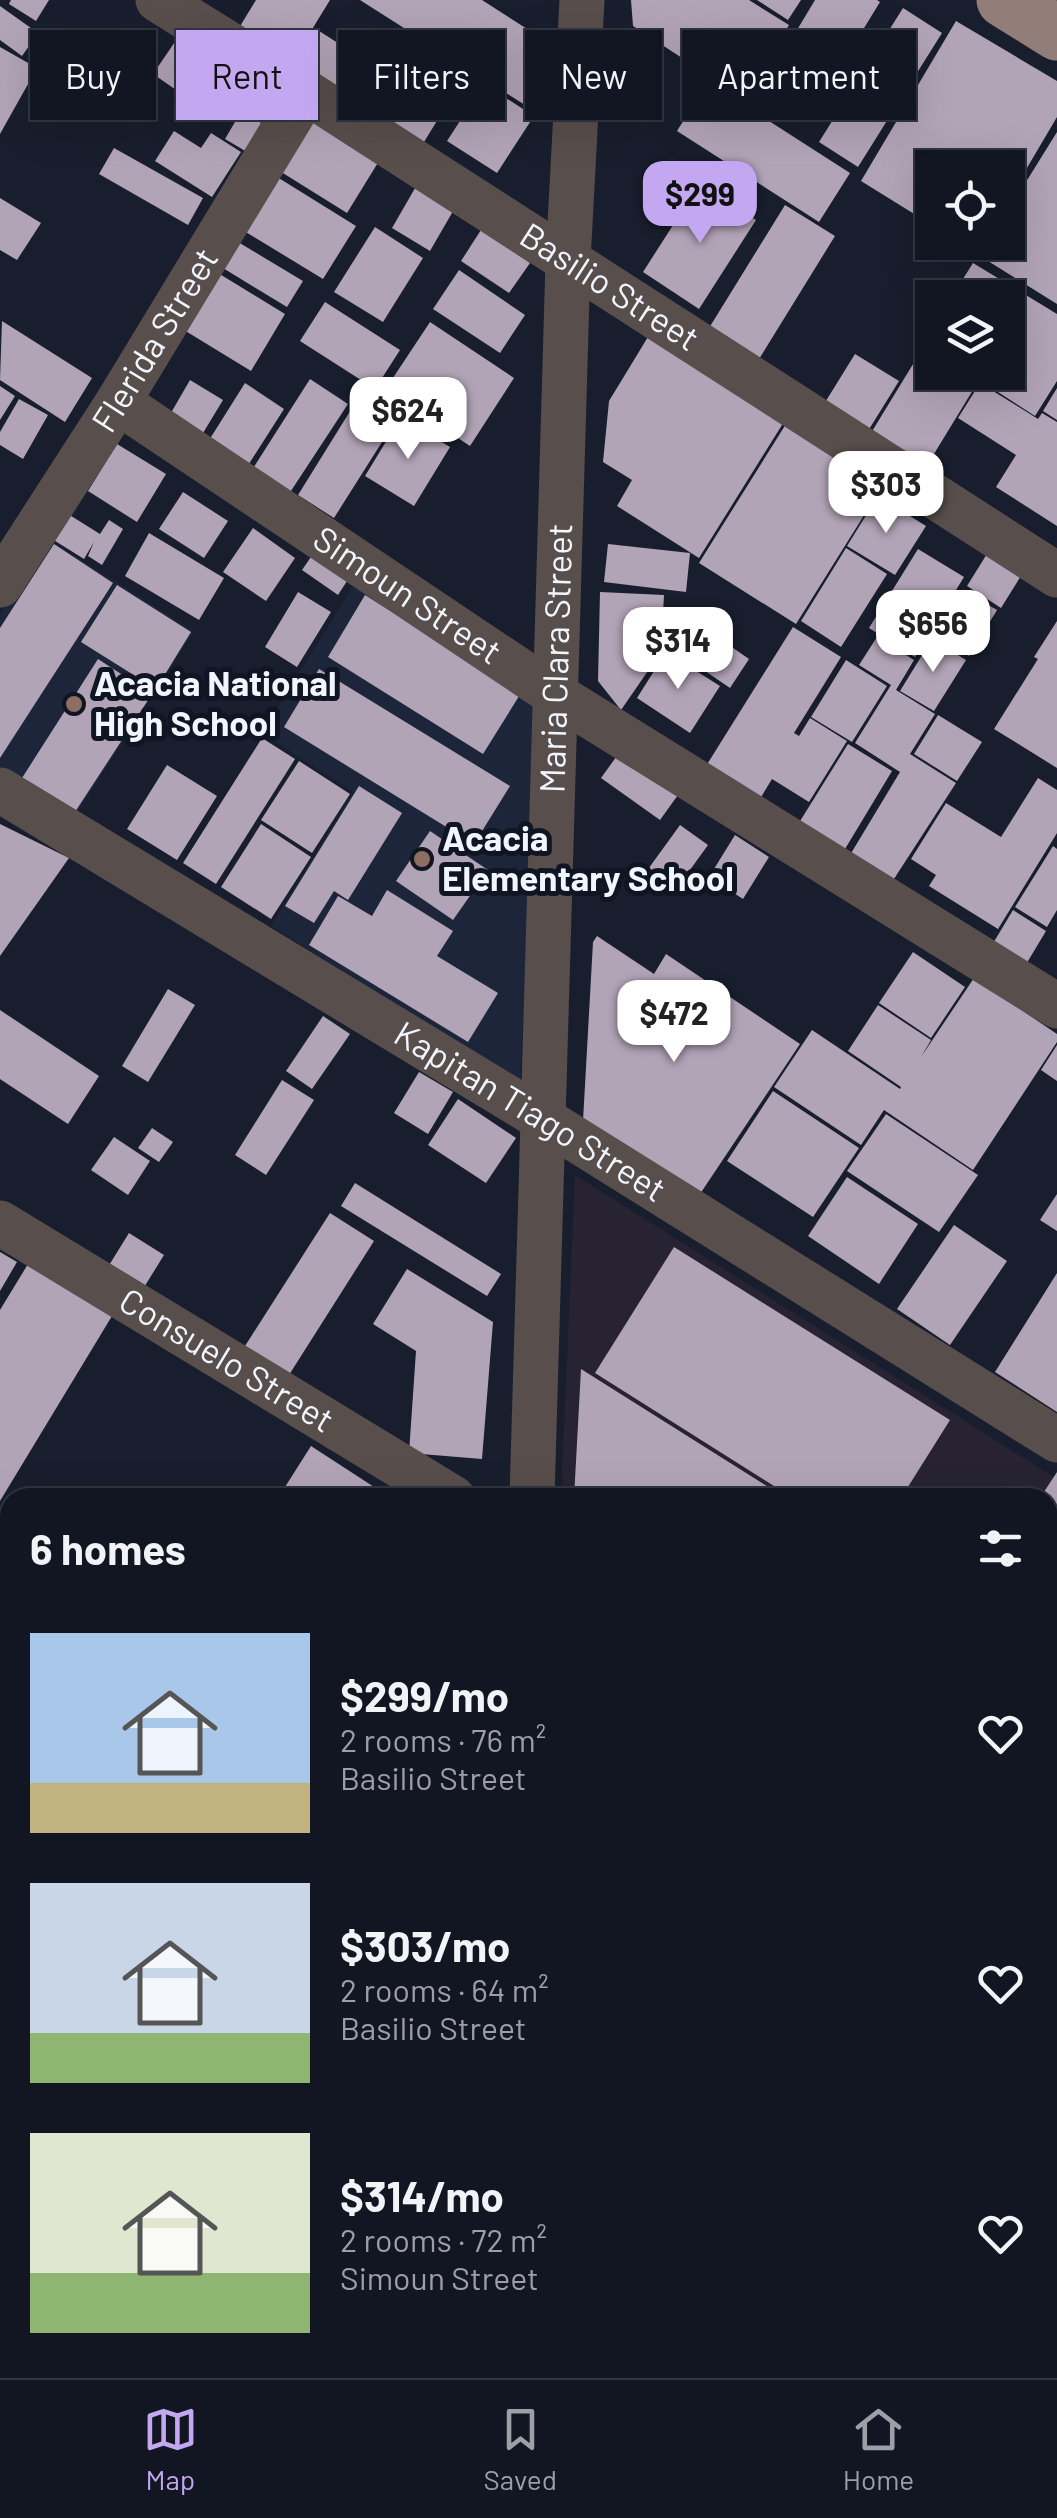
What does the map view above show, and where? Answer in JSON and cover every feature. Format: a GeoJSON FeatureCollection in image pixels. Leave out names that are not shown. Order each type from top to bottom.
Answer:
{"type":"FeatureCollection","features":[{"type":"Feature","properties":{"kind":"main road"},"geometry":{"type":"LineString","coordinates":[[1004,0],[1057,33]]}},
{"type":"Feature","properties":{"kind":"street","name":"Basilio Street"},"geometry":{"type":"LineString","coordinates":[[158,0],[206,30]]}},
{"type":"Feature","properties":{"kind":"street","name":"Maria Clara Street"},"geometry":{"type":"LineString","coordinates":[[532,1488],[568,261],[582,0]]}},
{"type":"Feature","properties":{"kind":"street","name":"Basilio Street"},"geometry":{"type":"LineString","coordinates":[[318,100],[1057,575]]}},
{"type":"Feature","properties":{"kind":"street","name":"Flerida Street"},"geometry":{"type":"LineString","coordinates":[[0,584],[118,402],[289,120]]}},
{"type":"Feature","properties":{"kind":"street","name":"Simoun Street"},"geometry":{"type":"LineString","coordinates":[[118,402],[556,695],[1057,1006]]}},
{"type":"Feature","properties":{"kind":"street","name":"Kapitan Tiago Street"},"geometry":{"type":"LineString","coordinates":[[0,790],[543,1119],[1057,1440]]}},
{"type":"Feature","properties":{"kind":"street","name":"Consuelo Street"},"geometry":{"type":"LineString","coordinates":[[0,1223],[436,1488]]}},
{"type":"Feature","properties":{"kind":"shaded area","name":"Acacia National High School"},"geometry":{"type":"Polygon","coordinates":[[[46,538],[194,631],[73,819],[0,776],[0,614],[46,538]]]}},
{"type":"Feature","properties":{"kind":"shaded area","name":"Acacia Elementary School"},"geometry":{"type":"Polygon","coordinates":[[[356,581],[539,697],[520,1083],[271,926],[353,792],[262,733],[356,581]]]}},
{"type":"Feature","properties":{"kind":"shaded area"},"geometry":{"type":"Polygon","coordinates":[[[575,1175],[1057,1479],[1057,1488],[561,1488],[575,1175]]]}},
{"type":"Feature","properties":{"kind":"building"},"geometry":{"type":"Polygon","coordinates":[[[11,0],[49,0],[36,21],[9,4],[11,0]]]}},
{"type":"Feature","properties":{"kind":"building"},"geometry":{"type":"Polygon","coordinates":[[[256,0],[330,0],[312,30],[238,30],[256,0]]]}},
{"type":"Feature","properties":{"kind":"building"},"geometry":{"type":"Polygon","coordinates":[[[360,0],[482,0],[529,30],[525,30],[525,105],[505,92],[505,30],[407,30],[360,0]]]}},
{"type":"Feature","properties":{"kind":"building"},"geometry":{"type":"Polygon","coordinates":[[[631,0],[749,0],[789,25],[786,30],[682,30],[682,58],[662,45],[662,30],[639,30],[633,26],[631,0]]]}},
{"type":"Feature","properties":{"kind":"building"},"geometry":{"type":"Polygon","coordinates":[[[757,0],[801,0],[788,20],[757,0]]]}},
{"type":"Feature","properties":{"kind":"building"},"geometry":{"type":"Polygon","coordinates":[[[815,0],[880,2],[863,30],[797,30],[815,0]]]}},
{"type":"Feature","properties":{"kind":"building"},"geometry":{"type":"Polygon","coordinates":[[[0,6],[34,30],[30,30],[30,44],[22,56],[0,40],[0,6]]]}},
{"type":"Feature","properties":{"kind":"building"},"geometry":{"type":"Polygon","coordinates":[[[903,8],[942,33],[916,74],[916,30],[889,30],[903,8]]]}},
{"type":"Feature","properties":{"kind":"building"},"geometry":{"type":"Polygon","coordinates":[[[956,21],[1057,81],[1057,117],[1025,171],[1025,150],[915,150],[915,214],[861,181],[897,120],[916,120],[916,88],[956,21]]]}},
{"type":"Feature","properties":{"kind":"building"},"geometry":{"type":"Polygon","coordinates":[[[318,30],[338,43],[338,81],[330,94],[318,87],[318,30]]]}},
{"type":"Feature","properties":{"kind":"building"},"geometry":{"type":"Polygon","coordinates":[[[176,40],[176,90],[156,76],[156,70],[176,40]]]}},
{"type":"Feature","properties":{"kind":"building"},"geometry":{"type":"Polygon","coordinates":[[[0,47],[30,64],[30,80],[0,134],[0,47]]]}},
{"type":"Feature","properties":{"kind":"building"},"geometry":{"type":"Polygon","coordinates":[[[505,97],[525,110],[525,120],[531,120],[497,173],[447,141],[461,120],[505,120],[505,97]]]}},
{"type":"Feature","properties":{"kind":"building"},"geometry":{"type":"Polygon","coordinates":[[[236,120],[257,120],[264,125],[247,152],[225,139],[236,120]]]}},
{"type":"Feature","properties":{"kind":"building"},"geometry":{"type":"Polygon","coordinates":[[[309,120],[379,161],[347,213],[278,170],[309,120]]]}},
{"type":"Feature","properties":{"kind":"building"},"geometry":{"type":"Polygon","coordinates":[[[371,120],[438,120],[419,150],[371,120]]]}},
{"type":"Feature","properties":{"kind":"building"},"geometry":{"type":"Polygon","coordinates":[[[684,120],[767,120],[850,173],[819,222],[677,131],[684,120]]]}},
{"type":"Feature","properties":{"kind":"building"},"geometry":{"type":"Polygon","coordinates":[[[833,120],[887,120],[858,167],[819,142],[833,120]]]}},
{"type":"Feature","properties":{"kind":"building"},"geometry":{"type":"Polygon","coordinates":[[[174,131],[201,148],[211,133],[241,152],[212,197],[155,161],[174,131]]]}},
{"type":"Feature","properties":{"kind":"building"},"geometry":{"type":"Polygon","coordinates":[[[1057,132],[1057,304],[1025,284],[1025,280],[986,260],[1025,260],[1025,184],[1057,132]]]}},
{"type":"Feature","properties":{"kind":"building"},"geometry":{"type":"Polygon","coordinates":[[[114,148],[203,198],[188,225],[99,174],[114,148]]]}},
{"type":"Feature","properties":{"kind":"building"},"geometry":{"type":"Polygon","coordinates":[[[269,172],[356,226],[323,279],[236,226],[269,172]]]}},
{"type":"Feature","properties":{"kind":"building"},"geometry":{"type":"Polygon","coordinates":[[[418,183],[456,206],[430,251],[392,228],[418,183]]]}},
{"type":"Feature","properties":{"kind":"building"},"geometry":{"type":"Polygon","coordinates":[[[700,183],[756,220],[699,309],[643,272],[700,183]]]}},
{"type":"Feature","properties":{"kind":"building"},"geometry":{"type":"Polygon","coordinates":[[[0,198],[41,223],[17,260],[0,250],[0,198]]]}},
{"type":"Feature","properties":{"kind":"building"},"geometry":{"type":"Polygon","coordinates":[[[785,205],[835,236],[751,372],[701,341],[785,205]]]}},
{"type":"Feature","properties":{"kind":"building"},"geometry":{"type":"Polygon","coordinates":[[[375,227],[423,258],[383,322],[334,292],[375,227]]]}},
{"type":"Feature","properties":{"kind":"building"},"geometry":{"type":"Polygon","coordinates":[[[481,230],[530,263],[509,293],[461,261],[481,230]]]}},
{"type":"Feature","properties":{"kind":"building"},"geometry":{"type":"Polygon","coordinates":[[[233,239],[303,281],[287,307],[218,265],[233,239]]]}},
{"type":"Feature","properties":{"kind":"building"},"geometry":{"type":"Polygon","coordinates":[[[973,263],[1001,280],[962,280],[973,263]]]}},
{"type":"Feature","properties":{"kind":"building"},"geometry":{"type":"Polygon","coordinates":[[[213,270],[285,314],[251,371],[179,327],[213,270]]]}},
{"type":"Feature","properties":{"kind":"building"},"geometry":{"type":"Polygon","coordinates":[[[459,270],[525,315],[500,353],[433,309],[459,270]]]}},
{"type":"Feature","properties":{"kind":"building"},"geometry":{"type":"Polygon","coordinates":[[[1025,295],[1057,314],[1057,381],[1035,416],[995,390],[1025,390],[1025,295]]]}},
{"type":"Feature","properties":{"kind":"building"},"geometry":{"type":"Polygon","coordinates":[[[325,302],[400,350],[375,389],[300,341],[325,302]]]}},
{"type":"Feature","properties":{"kind":"building"},"geometry":{"type":"Polygon","coordinates":[[[2,321],[92,378],[65,422],[0,380],[2,321]]]}},
{"type":"Feature","properties":{"kind":"building"},"geometry":{"type":"Polygon","coordinates":[[[430,322],[514,378],[470,446],[385,390],[430,322]]]}},
{"type":"Feature","properties":{"kind":"building"},"geometry":{"type":"Polygon","coordinates":[[[651,332],[787,417],[699,558],[617,506],[632,480],[603,462],[609,401],[651,332]]]}},
{"type":"Feature","properties":{"kind":"building"},"geometry":{"type":"Polygon","coordinates":[[[855,354],[899,381],[868,431],[824,404],[855,354]]]}},
{"type":"Feature","properties":{"kind":"building"},"geometry":{"type":"Polygon","coordinates":[[[915,361],[915,390],[973,390],[926,467],[871,433],[915,361]]]}},
{"type":"Feature","properties":{"kind":"building"},"geometry":{"type":"Polygon","coordinates":[[[310,379],[348,404],[287,497],[250,473],[310,379]]]}},
{"type":"Feature","properties":{"kind":"building"},"geometry":{"type":"Polygon","coordinates":[[[190,380],[223,400],[200,438],[168,418],[190,380]]]}},
{"type":"Feature","properties":{"kind":"building"},"geometry":{"type":"Polygon","coordinates":[[[245,383],[284,409],[245,470],[206,445],[245,383]]]}},
{"type":"Feature","properties":{"kind":"building"},"geometry":{"type":"Polygon","coordinates":[[[0,386],[15,396],[0,420],[0,386]]]}},
{"type":"Feature","properties":{"kind":"building"},"geometry":{"type":"Polygon","coordinates":[[[1057,388],[1057,420],[1043,411],[1057,388]]]}},
{"type":"Feature","properties":{"kind":"building"},"geometry":{"type":"Polygon","coordinates":[[[976,390],[991,390],[1038,419],[1042,413],[1057,422],[1057,526],[996,487],[1016,455],[958,418],[976,390]]]}},
{"type":"Feature","properties":{"kind":"building"},"geometry":{"type":"Polygon","coordinates":[[[19,399],[48,415],[23,459],[0,445],[0,432],[19,399]]]}},
{"type":"Feature","properties":{"kind":"building"},"geometry":{"type":"Polygon","coordinates":[[[357,400],[394,423],[334,518],[298,495],[357,400]]]}},
{"type":"Feature","properties":{"kind":"building"},"geometry":{"type":"Polygon","coordinates":[[[401,417],[450,447],[414,506],[365,476],[401,417]]]}},
{"type":"Feature","properties":{"kind":"building"},"geometry":{"type":"Polygon","coordinates":[[[786,424],[883,485],[796,624],[699,563],[786,424]]]}},
{"type":"Feature","properties":{"kind":"building"},"geometry":{"type":"Polygon","coordinates":[[[117,444],[166,474],[137,522],[88,491],[117,444]]]}},
{"type":"Feature","properties":{"kind":"building"},"geometry":{"type":"Polygon","coordinates":[[[183,492],[228,521],[204,558],[159,529],[183,492]]]}},
{"type":"Feature","properties":{"kind":"building"},"geometry":{"type":"Polygon","coordinates":[[[878,496],[926,526],[895,575],[847,546],[878,496]]]}},
{"type":"Feature","properties":{"kind":"building"},"geometry":{"type":"Polygon","coordinates":[[[68,514],[100,534],[109,520],[123,529],[102,565],[88,556],[94,542],[84,559],[52,539],[68,514]]]}},
{"type":"Feature","properties":{"kind":"building"},"geometry":{"type":"Polygon","coordinates":[[[253,528],[295,558],[266,601],[223,572],[253,528]]]}},
{"type":"Feature","properties":{"kind":"building"},"geometry":{"type":"Polygon","coordinates":[[[149,533],[224,578],[199,620],[125,576],[149,533]]]}},
{"type":"Feature","properties":{"kind":"building"},"geometry":{"type":"Polygon","coordinates":[[[54,544],[113,583],[0,758],[0,628],[54,544]]]}},
{"type":"Feature","properties":{"kind":"building"},"geometry":{"type":"Polygon","coordinates":[[[608,544],[690,553],[686,592],[604,582],[608,544]]]}},
{"type":"Feature","properties":{"kind":"building"},"geometry":{"type":"Polygon","coordinates":[[[846,548],[887,574],[841,647],[801,621],[846,548]]]}},
{"type":"Feature","properties":{"kind":"building"},"geometry":{"type":"Polygon","coordinates":[[[918,549],[964,577],[915,657],[869,628],[918,549]]]}},
{"type":"Feature","properties":{"kind":"building"},"geometry":{"type":"Polygon","coordinates":[[[990,549],[1024,571],[1001,608],[967,586],[990,549]]]}},
{"type":"Feature","properties":{"kind":"building"},"geometry":{"type":"Polygon","coordinates":[[[313,554],[349,578],[338,595],[302,570],[313,554]]]}},
{"type":"Feature","properties":{"kind":"building"},"geometry":{"type":"Polygon","coordinates":[[[117,585],[191,632],[156,689],[81,642],[117,585]]]}},
{"type":"Feature","properties":{"kind":"building"},"geometry":{"type":"Polygon","coordinates":[[[962,590],[997,610],[969,656],[935,635],[962,590]]]}},
{"type":"Feature","properties":{"kind":"building"},"geometry":{"type":"Polygon","coordinates":[[[298,592],[331,612],[297,667],[265,647],[298,592]]]}},
{"type":"Feature","properties":{"kind":"building"},"geometry":{"type":"Polygon","coordinates":[[[600,592],[664,595],[661,652],[621,710],[598,681],[600,592]]]}},
{"type":"Feature","properties":{"kind":"building"},"geometry":{"type":"Polygon","coordinates":[[[365,595],[521,693],[483,754],[328,657],[365,595]]]}},
{"type":"Feature","properties":{"kind":"building"},"geometry":{"type":"Polygon","coordinates":[[[690,618],[749,659],[730,688],[670,647],[690,618]]]}},
{"type":"Feature","properties":{"kind":"building"},"geometry":{"type":"Polygon","coordinates":[[[1057,621],[1057,768],[994,729],[1057,621]]]}},
{"type":"Feature","properties":{"kind":"building"},"geometry":{"type":"Polygon","coordinates":[[[793,627],[841,657],[794,733],[799,736],[810,718],[847,741],[809,802],[772,779],[755,807],[701,774],[793,627]]]}},
{"type":"Feature","properties":{"kind":"building"},"geometry":{"type":"Polygon","coordinates":[[[877,637],[914,660],[896,690],[935,714],[910,754],[956,783],[892,882],[850,855],[900,772],[855,743],[891,685],[859,665],[877,637]]]}},
{"type":"Feature","properties":{"kind":"building"},"geometry":{"type":"Polygon","coordinates":[[[932,639],[966,660],[934,711],[900,691],[932,639]]]}},
{"type":"Feature","properties":{"kind":"building"},"geometry":{"type":"Polygon","coordinates":[[[666,652],[720,686],[690,733],[637,698],[666,652]]]}},
{"type":"Feature","properties":{"kind":"building"},"geometry":{"type":"Polygon","coordinates":[[[98,659],[152,694],[75,812],[22,778],[98,659]]]}},
{"type":"Feature","properties":{"kind":"building"},"geometry":{"type":"Polygon","coordinates":[[[846,660],[887,686],[852,742],[811,717],[846,660]]]}},
{"type":"Feature","properties":{"kind":"building"},"geometry":{"type":"Polygon","coordinates":[[[319,669],[510,786],[474,844],[284,727],[319,669]]]}},
{"type":"Feature","properties":{"kind":"building"},"geometry":{"type":"Polygon","coordinates":[[[938,715],[982,742],[957,781],[914,754],[938,715]]]}},
{"type":"Feature","properties":{"kind":"building"},"geometry":{"type":"Polygon","coordinates":[[[262,738],[295,759],[216,884],[183,863],[262,738]]]}},
{"type":"Feature","properties":{"kind":"building"},"geometry":{"type":"Polygon","coordinates":[[[848,744],[892,771],[842,854],[797,826],[848,744]]]}},
{"type":"Feature","properties":{"kind":"building"},"geometry":{"type":"Polygon","coordinates":[[[619,753],[678,795],[660,820],[601,778],[619,753]]]}},
{"type":"Feature","properties":{"kind":"building"},"geometry":{"type":"Polygon","coordinates":[[[299,761],[350,794],[312,853],[261,820],[299,761]]]}},
{"type":"Feature","properties":{"kind":"building"},"geometry":{"type":"Polygon","coordinates":[[[167,765],[217,796],[177,860],[127,829],[167,765]]]}},
{"type":"Feature","properties":{"kind":"building"},"geometry":{"type":"Polygon","coordinates":[[[1038,778],[1057,790],[1057,833],[998,929],[929,886],[936,875],[911,859],[946,803],[1001,837],[1038,778]]]}},
{"type":"Feature","properties":{"kind":"building"},"geometry":{"type":"Polygon","coordinates":[[[359,786],[402,813],[348,900],[334,891],[314,923],[285,906],[359,786]]]}},
{"type":"Feature","properties":{"kind":"building"},"geometry":{"type":"Polygon","coordinates":[[[0,824],[69,858],[0,956],[0,824]]]}},
{"type":"Feature","properties":{"kind":"building"},"geometry":{"type":"Polygon","coordinates":[[[261,824],[311,857],[271,919],[221,887],[261,824]]]}},
{"type":"Feature","properties":{"kind":"building"},"geometry":{"type":"Polygon","coordinates":[[[680,825],[708,845],[674,892],[646,872],[680,825]]]}},
{"type":"Feature","properties":{"kind":"building"},"geometry":{"type":"Polygon","coordinates":[[[430,831],[488,870],[453,920],[396,881],[430,831]]]}},
{"type":"Feature","properties":{"kind":"building"},"geometry":{"type":"Polygon","coordinates":[[[735,835],[769,857],[743,899],[709,877],[735,835]]]}},
{"type":"Feature","properties":{"kind":"building"},"geometry":{"type":"Polygon","coordinates":[[[1053,846],[1057,849],[1057,910],[1047,927],[1015,907],[1053,846]]]}},
{"type":"Feature","properties":{"kind":"building"},"geometry":{"type":"Polygon","coordinates":[[[387,890],[453,931],[437,956],[498,993],[468,1042],[309,945],[338,896],[372,916],[387,890]]]}},
{"type":"Feature","properties":{"kind":"building"},"geometry":{"type":"Polygon","coordinates":[[[1013,910],[1046,931],[1022,971],[989,950],[1013,910]]]}},
{"type":"Feature","properties":{"kind":"building"},"geometry":{"type":"Polygon","coordinates":[[[597,936],[654,974],[666,954],[800,1044],[698,1197],[583,1121],[593,942],[597,936]]]}},
{"type":"Feature","properties":{"kind":"building"},"geometry":{"type":"Polygon","coordinates":[[[913,952],[965,987],[931,1038],[879,1003],[913,952]]]}},
{"type":"Feature","properties":{"kind":"building"},"geometry":{"type":"Polygon","coordinates":[[[974,978],[1057,1034],[1057,1042],[973,1170],[884,1110],[861,1145],[774,1087],[812,1030],[900,1089],[848,1051],[878,1005],[931,1040],[921,1057],[974,978]]]}},
{"type":"Feature","properties":{"kind":"building"},"geometry":{"type":"Polygon","coordinates":[[[168,989],[195,1005],[148,1082],[122,1066],[168,989]]]}},
{"type":"Feature","properties":{"kind":"building"},"geometry":{"type":"Polygon","coordinates":[[[0,1010],[99,1076],[68,1124],[0,1079],[0,1010]]]}},
{"type":"Feature","properties":{"kind":"building"},"geometry":{"type":"Polygon","coordinates":[[[323,1016],[350,1034],[312,1089],[286,1071],[323,1016]]]}},
{"type":"Feature","properties":{"kind":"building"},"geometry":{"type":"Polygon","coordinates":[[[1057,1045],[1057,1081],[1041,1070],[1057,1045]]]}},
{"type":"Feature","properties":{"kind":"building"},"geometry":{"type":"Polygon","coordinates":[[[419,1072],[453,1092],[428,1134],[394,1113],[419,1072]]]}},
{"type":"Feature","properties":{"kind":"building"},"geometry":{"type":"Polygon","coordinates":[[[282,1080],[314,1100],[266,1175],[235,1155],[282,1080]]]}},
{"type":"Feature","properties":{"kind":"building"},"geometry":{"type":"Polygon","coordinates":[[[773,1091],[859,1148],[813,1217],[727,1161],[773,1091]]]}},
{"type":"Feature","properties":{"kind":"building"},"geometry":{"type":"Polygon","coordinates":[[[458,1099],[516,1138],[486,1183],[428,1145],[458,1099]]]}},
{"type":"Feature","properties":{"kind":"building"},"geometry":{"type":"Polygon","coordinates":[[[886,1114],[978,1175],[939,1232],[847,1171],[886,1114]]]}},
{"type":"Feature","properties":{"kind":"building"},"geometry":{"type":"Polygon","coordinates":[[[152,1128],[173,1142],[159,1162],[138,1148],[152,1128]]]}},
{"type":"Feature","properties":{"kind":"building"},"geometry":{"type":"Polygon","coordinates":[[[114,1137],[150,1161],[128,1195],[91,1170],[114,1137]]]}},
{"type":"Feature","properties":{"kind":"building"},"geometry":{"type":"Polygon","coordinates":[[[847,1177],[918,1224],[879,1284],[808,1236],[847,1177]]]}},
{"type":"Feature","properties":{"kind":"building"},"geometry":{"type":"Polygon","coordinates":[[[355,1183],[501,1274],[487,1296],[341,1206],[355,1183]]]}},
{"type":"Feature","properties":{"kind":"building"},"geometry":{"type":"Polygon","coordinates":[[[1057,1194],[1057,1231],[1040,1220],[1057,1194]]]}},
{"type":"Feature","properties":{"kind":"building"},"geometry":{"type":"Polygon","coordinates":[[[330,1213],[374,1241],[289,1375],[245,1346],[330,1213]]]}},
{"type":"Feature","properties":{"kind":"building"},"geometry":{"type":"Polygon","coordinates":[[[954,1225],[1007,1261],[950,1345],[897,1309],[954,1225]]]}},
{"type":"Feature","properties":{"kind":"building"},"geometry":{"type":"Polygon","coordinates":[[[129,1233],[164,1255],[138,1297],[103,1275],[129,1233]]]}},
{"type":"Feature","properties":{"kind":"building"},"geometry":{"type":"Polygon","coordinates":[[[674,1247],[950,1420],[907,1488],[777,1488],[595,1373],[674,1247]]]}},
{"type":"Feature","properties":{"kind":"building"},"geometry":{"type":"Polygon","coordinates":[[[0,1252],[17,1262],[0,1291],[0,1252]]]}},
{"type":"Feature","properties":{"kind":"building"},"geometry":{"type":"Polygon","coordinates":[[[28,1264],[112,1316],[8,1488],[0,1488],[0,1310],[28,1264]]]}},
{"type":"Feature","properties":{"kind":"building"},"geometry":{"type":"Polygon","coordinates":[[[407,1269],[493,1322],[482,1459],[409,1453],[416,1351],[373,1324],[407,1269]]]}},
{"type":"Feature","properties":{"kind":"building"},"geometry":{"type":"Polygon","coordinates":[[[1057,1273],[1057,1412],[995,1372],[1057,1273]]]}},
{"type":"Feature","properties":{"kind":"building"},"geometry":{"type":"Polygon","coordinates":[[[581,1369],[770,1488],[575,1488],[581,1369]]]}},
{"type":"Feature","properties":{"kind":"building"},"geometry":{"type":"Polygon","coordinates":[[[311,1446],[376,1488],[284,1488],[311,1446]]]}},
{"type":"Feature","properties":{"kind":"building"},"geometry":{"type":"Polygon","coordinates":[[[1057,1472],[1057,1488],[1047,1488],[1057,1472]]]}},
{"type":"Feature","properties":{"kind":"place","name":"Acacia National High School"},"geometry":{"type":"Point","coordinates":[74,704]}},
{"type":"Feature","properties":{"kind":"place","name":"Acacia Elementary School"},"geometry":{"type":"Point","coordinates":[422,859]}}]}
